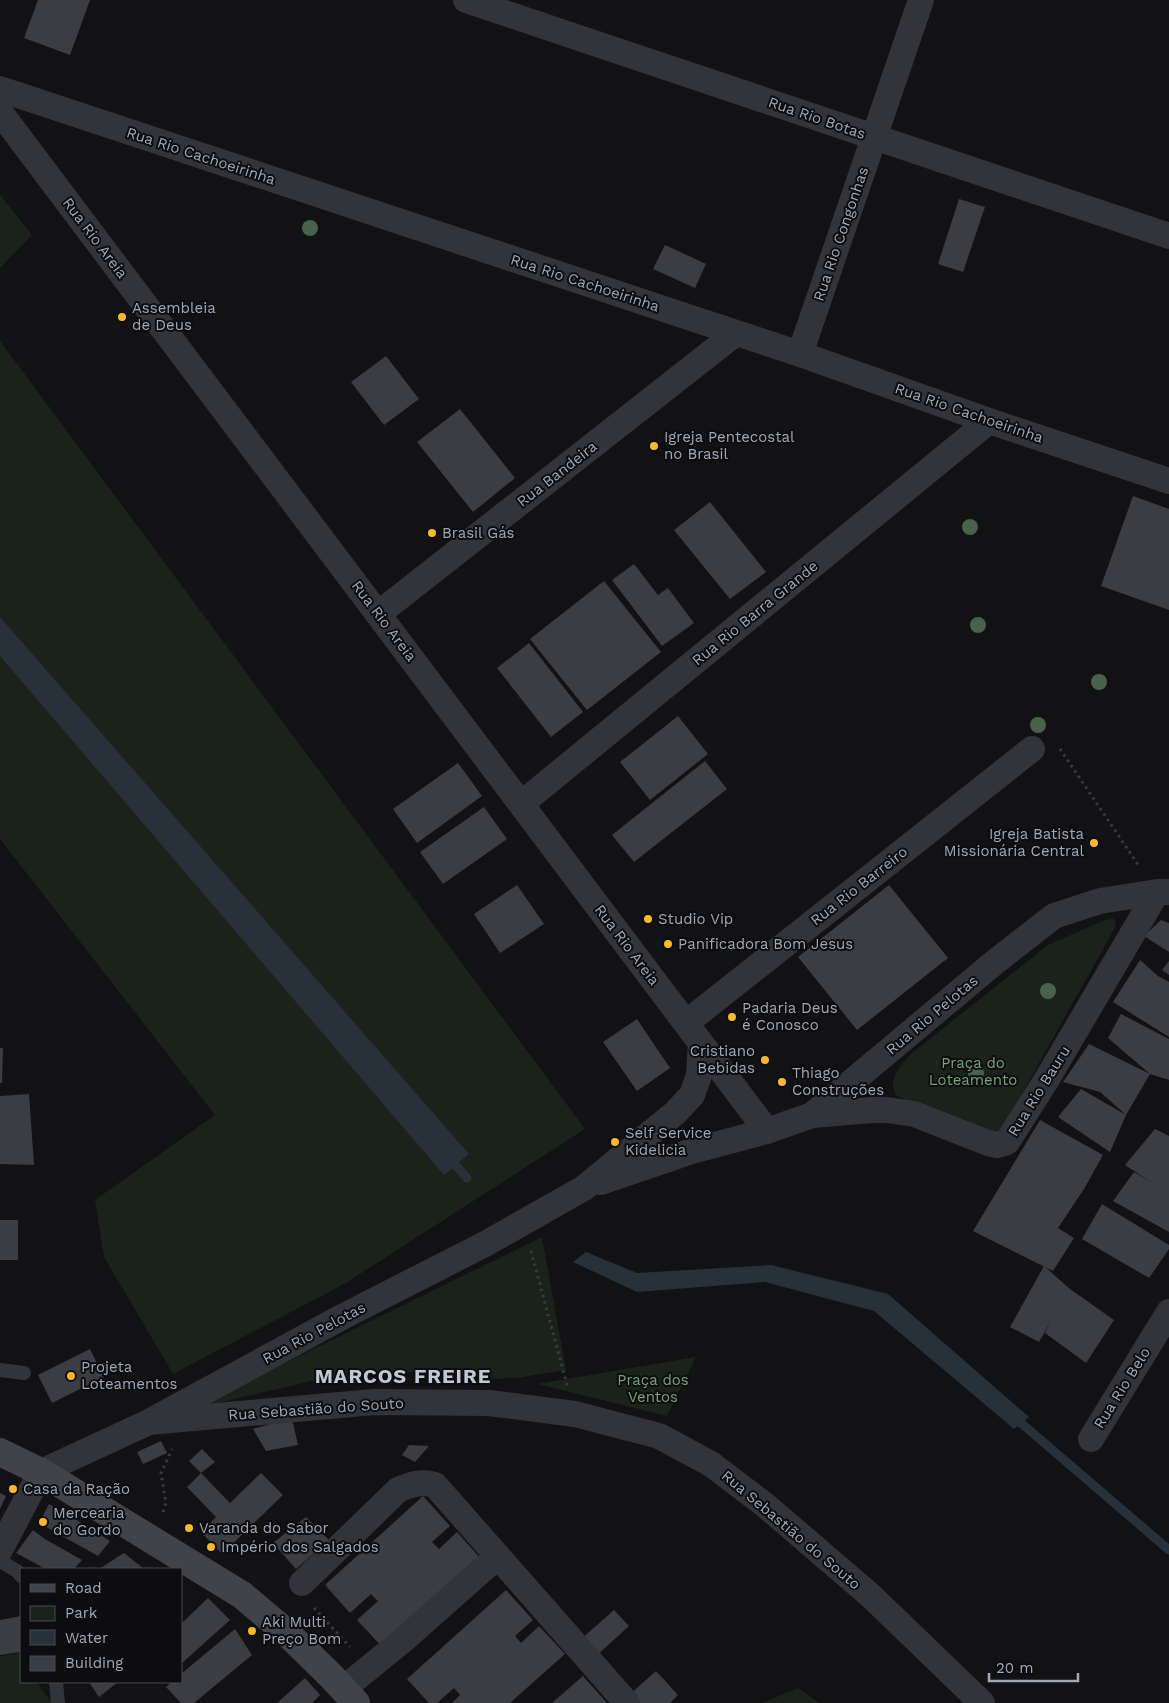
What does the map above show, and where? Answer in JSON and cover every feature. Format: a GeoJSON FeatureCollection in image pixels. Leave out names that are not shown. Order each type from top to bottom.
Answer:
{"type":"FeatureCollection","features":[{"type":"Feature","properties":{"kind":"main road"},"geometry":{"type":"LineString","coordinates":[[0,1452],[40,1472],[242,1595],[287,1633],[349,1696]]}},
{"type":"Feature","properties":{"kind":"street","name":"Rua Rio Botas"},"geometry":{"type":"LineString","coordinates":[[466,0],[1169,236]]}},
{"type":"Feature","properties":{"kind":"street","name":"Rua Rio Congonhas"},"geometry":{"type":"LineString","coordinates":[[800,354],[922,0]]}},
{"type":"Feature","properties":{"kind":"street","name":"Rua Rio Cachoeirinha"},"geometry":{"type":"LineString","coordinates":[[0,89],[800,354],[990,421],[1169,481]]}},
{"type":"Feature","properties":{"kind":"street","name":"Rua Rio Areia"},"geometry":{"type":"LineString","coordinates":[[0,112],[767,1131]]}},
{"type":"Feature","properties":{"kind":"street","name":"Rua Bandeira"},"geometry":{"type":"LineString","coordinates":[[378,614],[736,333]]}},
{"type":"Feature","properties":{"kind":"street","name":"Rua Rio Barra Grande"},"geometry":{"type":"LineString","coordinates":[[521,804],[990,421]]}},
{"type":"Feature","properties":{"kind":"street","name":"Rua Rio Barreiro"},"geometry":{"type":"LineString","coordinates":[[686,1023],[1032,749]]}},
{"type":"Feature","properties":{"kind":"street","name":"Rua Rio Pelotas"},"geometry":{"type":"LineString","coordinates":[[40,1472],[149,1422],[342,1317],[484,1244],[584,1188],[692,1151],[767,1131],[812,1115],[988,968],[1054,916],[1100,901],[1163,892]]}},
{"type":"Feature","properties":{"kind":"street","name":"Rua Rio Bauru"},"geometry":{"type":"LineString","coordinates":[[812,1115],[887,1110],[914,1114],[988,1143],[997,1145],[1006,1142],[1163,892]]}},
{"type":"Feature","properties":{"kind":"street","name":"Rua Rio Pelotas"},"geometry":{"type":"LineString","coordinates":[[584,1188],[662,1123],[692,1095],[699,1075],[701,1043]]}},
{"type":"Feature","properties":{"kind":"street","name":"Rua Rio Belo"},"geometry":{"type":"LineString","coordinates":[[1091,1439],[1169,1312]]}},
{"type":"Feature","properties":{"kind":"street","name":"Rua Sebastião do Souto"},"geometry":{"type":"LineString","coordinates":[[149,1422],[374,1402],[489,1403],[575,1414],[659,1436],[710,1464],[765,1505],[871,1596],[982,1703]]}},
{"type":"Feature","properties":{"kind":"street"},"geometry":{"type":"LineString","coordinates":[[0,1550],[40,1472]]}},
{"type":"Feature","properties":{"kind":"street"},"geometry":{"type":"LineString","coordinates":[[302,1583],[398,1490],[411,1484],[424,1482],[435,1485],[626,1703]]}},
{"type":"Feature","properties":{"kind":"street"},"geometry":{"type":"LineString","coordinates":[[349,1696],[370,1668],[498,1556]]}},
{"type":"Feature","properties":{"kind":"lane"},"geometry":{"type":"LineString","coordinates":[[0,1370],[24,1373]]}},
{"type":"Feature","properties":{"kind":"lane"},"geometry":{"type":"LineString","coordinates":[[0,1561],[20,1575]]}},
{"type":"Feature","properties":{"kind":"lane"},"geometry":{"type":"LineString","coordinates":[[56,1683],[58,1703]]}},
{"type":"Feature","properties":{"kind":"path"},"geometry":{"type":"LineString","coordinates":[[1032,749],[1044,737],[1053,738],[1163,892]]}},
{"type":"Feature","properties":{"kind":"path"},"geometry":{"type":"LineString","coordinates":[[523,1222],[575,1414]]}},
{"type":"Feature","properties":{"kind":"path"},"geometry":{"type":"LineString","coordinates":[[159,1517],[166,1503],[161,1473],[174,1446]]}},
{"type":"Feature","properties":{"kind":"path"},"geometry":{"type":"LineString","coordinates":[[302,1583],[296,1589],[370,1668]]}},
{"type":"Feature","properties":{"kind":"green space"},"geometry":{"type":"Polygon","coordinates":[[[0,195],[32,235],[0,268],[0,195]]]}},
{"type":"Feature","properties":{"kind":"green space"},"geometry":{"type":"Polygon","coordinates":[[[0,341],[585,1129],[346,1283],[173,1374],[104,1257],[95,1200],[215,1115],[0,839],[0,341]]]}},
{"type":"Feature","properties":{"kind":"green space","name":"Praça do Loteamento"},"geometry":{"type":"Polygon","coordinates":[[[1109,918],[1114,919],[1116,926],[997,1138],[991,1140],[897,1096],[893,1084],[896,1073],[912,1053],[1048,945],[1109,918]]]}},
{"type":"Feature","properties":{"kind":"green space"},"geometry":{"type":"Polygon","coordinates":[[[542,1237],[566,1370],[498,1379],[425,1371],[324,1378],[189,1410],[542,1237]]]}},
{"type":"Feature","properties":{"kind":"green space","name":"Praça dos Ventos"},"geometry":{"type":"Polygon","coordinates":[[[696,1357],[667,1416],[537,1384],[696,1357]]]}},
{"type":"Feature","properties":{"kind":"green space"},"geometry":{"type":"Polygon","coordinates":[[[20,1653],[20,1683],[37,1683],[52,1703],[0,1703],[0,1656],[20,1653]]]}},
{"type":"Feature","properties":{"kind":"green space"},"geometry":{"type":"Polygon","coordinates":[[[798,1688],[819,1703],[762,1703],[798,1688]]]}},
{"type":"Feature","properties":{"kind":"water"},"geometry":{"type":"Polygon","coordinates":[[[0,617],[469,1154],[444,1175],[0,656],[0,617]]]}},
{"type":"Feature","properties":{"kind":"water"},"geometry":{"type":"Polygon","coordinates":[[[586,1252],[637,1273],[771,1265],[888,1294],[1029,1417],[1014,1429],[874,1311],[765,1282],[637,1292],[573,1262],[586,1252]]]}},
{"type":"Feature","properties":{"kind":"building"},"geometry":{"type":"Polygon","coordinates":[[[38,0],[90,0],[70,55],[24,38],[38,0]]]}},
{"type":"Feature","properties":{"kind":"building"},"geometry":{"type":"Polygon","coordinates":[[[959,199],[985,207],[963,272],[938,264],[959,199]]]}},
{"type":"Feature","properties":{"kind":"building"},"geometry":{"type":"Polygon","coordinates":[[[665,245],[706,264],[695,288],[653,269],[665,245]]]}},
{"type":"Feature","properties":{"kind":"building"},"geometry":{"type":"Polygon","coordinates":[[[386,356],[419,399],[384,425],[351,382],[386,356]]]}},
{"type":"Feature","properties":{"kind":"building"},"geometry":{"type":"Polygon","coordinates":[[[460,409],[515,478],[473,512],[417,442],[460,409]]]}},
{"type":"Feature","properties":{"kind":"building"},"geometry":{"type":"Polygon","coordinates":[[[1133,496],[1169,509],[1169,610],[1101,586],[1133,496]]]}},
{"type":"Feature","properties":{"kind":"building"},"geometry":{"type":"Polygon","coordinates":[[[710,502],[766,572],[730,599],[674,530],[710,502]]]}},
{"type":"Feature","properties":{"kind":"building"},"geometry":{"type":"Polygon","coordinates":[[[634,564],[658,595],[668,588],[694,623],[662,646],[612,580],[634,564]]]}},
{"type":"Feature","properties":{"kind":"building"},"geometry":{"type":"Polygon","coordinates":[[[604,581],[661,652],[587,710],[530,639],[604,581]]]}},
{"type":"Feature","properties":{"kind":"building"},"geometry":{"type":"Polygon","coordinates":[[[529,643],[583,712],[551,737],[497,668],[529,643]]]}},
{"type":"Feature","properties":{"kind":"building"},"geometry":{"type":"Polygon","coordinates":[[[678,716],[708,754],[650,800],[620,762],[678,716]]]}},
{"type":"Feature","properties":{"kind":"building"},"geometry":{"type":"Polygon","coordinates":[[[705,761],[727,789],[634,862],[612,835],[705,761]]]}},
{"type":"Feature","properties":{"kind":"building"},"geometry":{"type":"Polygon","coordinates":[[[458,763],[482,796],[417,843],[393,809],[458,763]]]}},
{"type":"Feature","properties":{"kind":"building"},"geometry":{"type":"Polygon","coordinates":[[[484,807],[507,839],[443,884],[420,852],[484,807]]]}},
{"type":"Feature","properties":{"kind":"building"},"geometry":{"type":"Polygon","coordinates":[[[517,885],[544,924],[500,953],[474,914],[517,885]]]}},
{"type":"Feature","properties":{"kind":"building"},"geometry":{"type":"Polygon","coordinates":[[[889,885],[948,958],[857,1030],[798,957],[889,885]]]}},
{"type":"Feature","properties":{"kind":"building"},"geometry":{"type":"Polygon","coordinates":[[[1161,920],[1169,923],[1169,952],[1144,936],[1161,920]]]}},
{"type":"Feature","properties":{"kind":"building"},"geometry":{"type":"Polygon","coordinates":[[[1140,960],[1158,976],[1169,982],[1169,1037],[1113,1002],[1140,960]]]}},
{"type":"Feature","properties":{"kind":"building"},"geometry":{"type":"Polygon","coordinates":[[[1169,961],[1169,975],[1162,970],[1169,961]]]}},
{"type":"Feature","properties":{"kind":"building"},"geometry":{"type":"Polygon","coordinates":[[[1121,1014],[1169,1039],[1169,1080],[1150,1074],[1108,1038],[1121,1014]]]}},
{"type":"Feature","properties":{"kind":"building"},"geometry":{"type":"Polygon","coordinates":[[[637,1019],[670,1068],[637,1091],[603,1042],[637,1019]]]}},
{"type":"Feature","properties":{"kind":"building"},"geometry":{"type":"Polygon","coordinates":[[[1089,1044],[1150,1074],[1126,1115],[1100,1092],[1063,1082],[1089,1044]]]}},
{"type":"Feature","properties":{"kind":"building"},"geometry":{"type":"Polygon","coordinates":[[[0,1048],[3,1048],[2,1083],[0,1083],[0,1048]]]}},
{"type":"Feature","properties":{"kind":"building"},"geometry":{"type":"Polygon","coordinates":[[[1081,1089],[1126,1115],[1110,1152],[1058,1117],[1081,1089]]]}},
{"type":"Feature","properties":{"kind":"building"},"geometry":{"type":"Polygon","coordinates":[[[29,1094],[34,1165],[0,1164],[0,1096],[29,1094]]]}},
{"type":"Feature","properties":{"kind":"building"},"geometry":{"type":"Polygon","coordinates":[[[1040,1120],[1103,1155],[1084,1189],[1058,1228],[1074,1238],[1053,1271],[973,1231],[1040,1120]]]}},
{"type":"Feature","properties":{"kind":"building"},"geometry":{"type":"Polygon","coordinates":[[[1155,1129],[1169,1136],[1169,1232],[1113,1201],[1134,1172],[1151,1182],[1125,1165],[1155,1129]]]}},
{"type":"Feature","properties":{"kind":"building"},"geometry":{"type":"Polygon","coordinates":[[[1102,1204],[1169,1245],[1169,1249],[1149,1278],[1082,1239],[1102,1204]]]}},
{"type":"Feature","properties":{"kind":"building"},"geometry":{"type":"Polygon","coordinates":[[[0,1220],[18,1220],[18,1260],[0,1260],[0,1220]]]}},
{"type":"Feature","properties":{"kind":"building"},"geometry":{"type":"Polygon","coordinates":[[[1044,1266],[1070,1289],[1114,1320],[1086,1363],[1045,1333],[1051,1321],[1039,1342],[1010,1327],[1044,1266]]]}},
{"type":"Feature","properties":{"kind":"building","name":"Projeta Loteamentos"},"geometry":{"type":"Polygon","coordinates":[[[90,1349],[104,1377],[52,1403],[38,1375],[90,1349]]]}},
{"type":"Feature","properties":{"kind":"building"},"geometry":{"type":"Polygon","coordinates":[[[292,1418],[298,1445],[266,1451],[253,1429],[292,1418]]]}},
{"type":"Feature","properties":{"kind":"building"},"geometry":{"type":"Polygon","coordinates":[[[161,1441],[167,1453],[143,1464],[137,1452],[161,1441]]]}},
{"type":"Feature","properties":{"kind":"building"},"geometry":{"type":"Polygon","coordinates":[[[409,1445],[429,1446],[415,1462],[402,1455],[409,1445]]]}},
{"type":"Feature","properties":{"kind":"building"},"geometry":{"type":"Polygon","coordinates":[[[202,1449],[215,1462],[201,1473],[189,1461],[202,1449]]]}},
{"type":"Feature","properties":{"kind":"building"},"geometry":{"type":"Polygon","coordinates":[[[201,1473],[230,1503],[261,1473],[283,1495],[222,1554],[201,1532],[216,1517],[187,1487],[201,1473]]]}},
{"type":"Feature","properties":{"kind":"building"},"geometry":{"type":"Polygon","coordinates":[[[0,1493],[6,1496],[0,1509],[0,1493]]]}},
{"type":"Feature","properties":{"kind":"building"},"geometry":{"type":"Polygon","coordinates":[[[423,1496],[450,1526],[432,1542],[439,1549],[457,1532],[482,1560],[384,1649],[357,1620],[378,1601],[371,1594],[350,1613],[325,1585],[423,1496]]]}},
{"type":"Feature","properties":{"kind":"building"},"geometry":{"type":"Polygon","coordinates":[[[49,1504],[110,1541],[98,1556],[39,1523],[49,1504]]]}},
{"type":"Feature","properties":{"kind":"building"},"geometry":{"type":"Polygon","coordinates":[[[306,1517],[329,1540],[296,1569],[273,1543],[306,1517]]]}},
{"type":"Feature","properties":{"kind":"building"},"geometry":{"type":"Polygon","coordinates":[[[33,1530],[82,1560],[75,1568],[44,1568],[16,1553],[33,1530]]]}},
{"type":"Feature","properties":{"kind":"building"},"geometry":{"type":"Polygon","coordinates":[[[124,1553],[143,1568],[101,1568],[124,1553]]]}},
{"type":"Feature","properties":{"kind":"building"},"geometry":{"type":"Polygon","coordinates":[[[506,1590],[533,1620],[515,1636],[521,1643],[539,1626],[565,1654],[510,1703],[452,1703],[460,1695],[454,1688],[437,1703],[429,1703],[407,1679],[506,1590]]]}},
{"type":"Feature","properties":{"kind":"building"},"geometry":{"type":"Polygon","coordinates":[[[208,1598],[230,1620],[182,1663],[182,1623],[208,1598]]]}},
{"type":"Feature","properties":{"kind":"building"},"geometry":{"type":"Polygon","coordinates":[[[614,1610],[629,1626],[594,1658],[579,1641],[614,1610]]]}},
{"type":"Feature","properties":{"kind":"building"},"geometry":{"type":"Polygon","coordinates":[[[20,1616],[20,1652],[0,1655],[0,1620],[20,1616]]]}},
{"type":"Feature","properties":{"kind":"building"},"geometry":{"type":"Polygon","coordinates":[[[235,1629],[252,1655],[194,1703],[181,1703],[166,1687],[171,1683],[182,1683],[182,1673],[235,1629]]]}},
{"type":"Feature","properties":{"kind":"building"},"geometry":{"type":"Polygon","coordinates":[[[656,1671],[678,1695],[670,1703],[635,1703],[628,1696],[656,1671]]]}},
{"type":"Feature","properties":{"kind":"building"},"geometry":{"type":"Polygon","coordinates":[[[583,1676],[607,1703],[552,1703],[583,1676]]]}},
{"type":"Feature","properties":{"kind":"building"},"geometry":{"type":"Polygon","coordinates":[[[305,1678],[320,1695],[312,1703],[277,1703],[305,1678]]]}},
{"type":"Feature","properties":{"kind":"building"},"geometry":{"type":"Polygon","coordinates":[[[90,1683],[117,1683],[99,1697],[90,1683]]]}},
{"type":"Feature","properties":{"kind":"waterway"},"geometry":{"type":"LineString","coordinates":[[449,1158],[467,1178]]}},
{"type":"Feature","properties":{"kind":"waterway"},"geometry":{"type":"LineString","coordinates":[[1013,1416],[1169,1550]]}},
{"type":"Feature","properties":{"kind":"place","name":"Assembleia de Deus"},"geometry":{"type":"Point","coordinates":[122,317]}},
{"type":"Feature","properties":{"kind":"place","name":"Igreja Pentecostal no Brasil"},"geometry":{"type":"Point","coordinates":[654,446]}},
{"type":"Feature","properties":{"kind":"place","name":"Brasil Gás"},"geometry":{"type":"Point","coordinates":[432,533]}},
{"type":"Feature","properties":{"kind":"place","name":"Igreja Batista Missionária Central"},"geometry":{"type":"Point","coordinates":[1094,843]}},
{"type":"Feature","properties":{"kind":"place","name":"Studio Vip"},"geometry":{"type":"Point","coordinates":[648,919]}},
{"type":"Feature","properties":{"kind":"place","name":"Panificadora Bom Jesus"},"geometry":{"type":"Point","coordinates":[668,944]}},
{"type":"Feature","properties":{"kind":"place","name":"Padaria Deus é Conosco"},"geometry":{"type":"Point","coordinates":[732,1017]}},
{"type":"Feature","properties":{"kind":"place","name":"Cristiano Bebidas"},"geometry":{"type":"Point","coordinates":[765,1060]}},
{"type":"Feature","properties":{"kind":"place","name":"Thiago Construções"},"geometry":{"type":"Point","coordinates":[782,1082]}},
{"type":"Feature","properties":{"kind":"place","name":"Self Service Kidelicia"},"geometry":{"type":"Point","coordinates":[615,1142]}},
{"type":"Feature","properties":{"kind":"place","name":"Projeta Loteamentos"},"geometry":{"type":"Point","coordinates":[71,1376]}},
{"type":"Feature","properties":{"kind":"place","name":"Casa da Ração"},"geometry":{"type":"Point","coordinates":[13,1489]}},
{"type":"Feature","properties":{"kind":"place","name":"Mercearia do Gordo"},"geometry":{"type":"Point","coordinates":[43,1522]}},
{"type":"Feature","properties":{"kind":"place","name":"Varanda do Sabor"},"geometry":{"type":"Point","coordinates":[189,1528]}},
{"type":"Feature","properties":{"kind":"place","name":"Império dos Salgados"},"geometry":{"type":"Point","coordinates":[211,1547]}},
{"type":"Feature","properties":{"kind":"place","name":"Aki Multi Preço Bom"},"geometry":{"type":"Point","coordinates":[252,1631]}},
{"type":"Feature","properties":{"kind":"district","name":"MARCOS FREIRE"},"geometry":{"type":"Point","coordinates":[403,1376]}}]}
